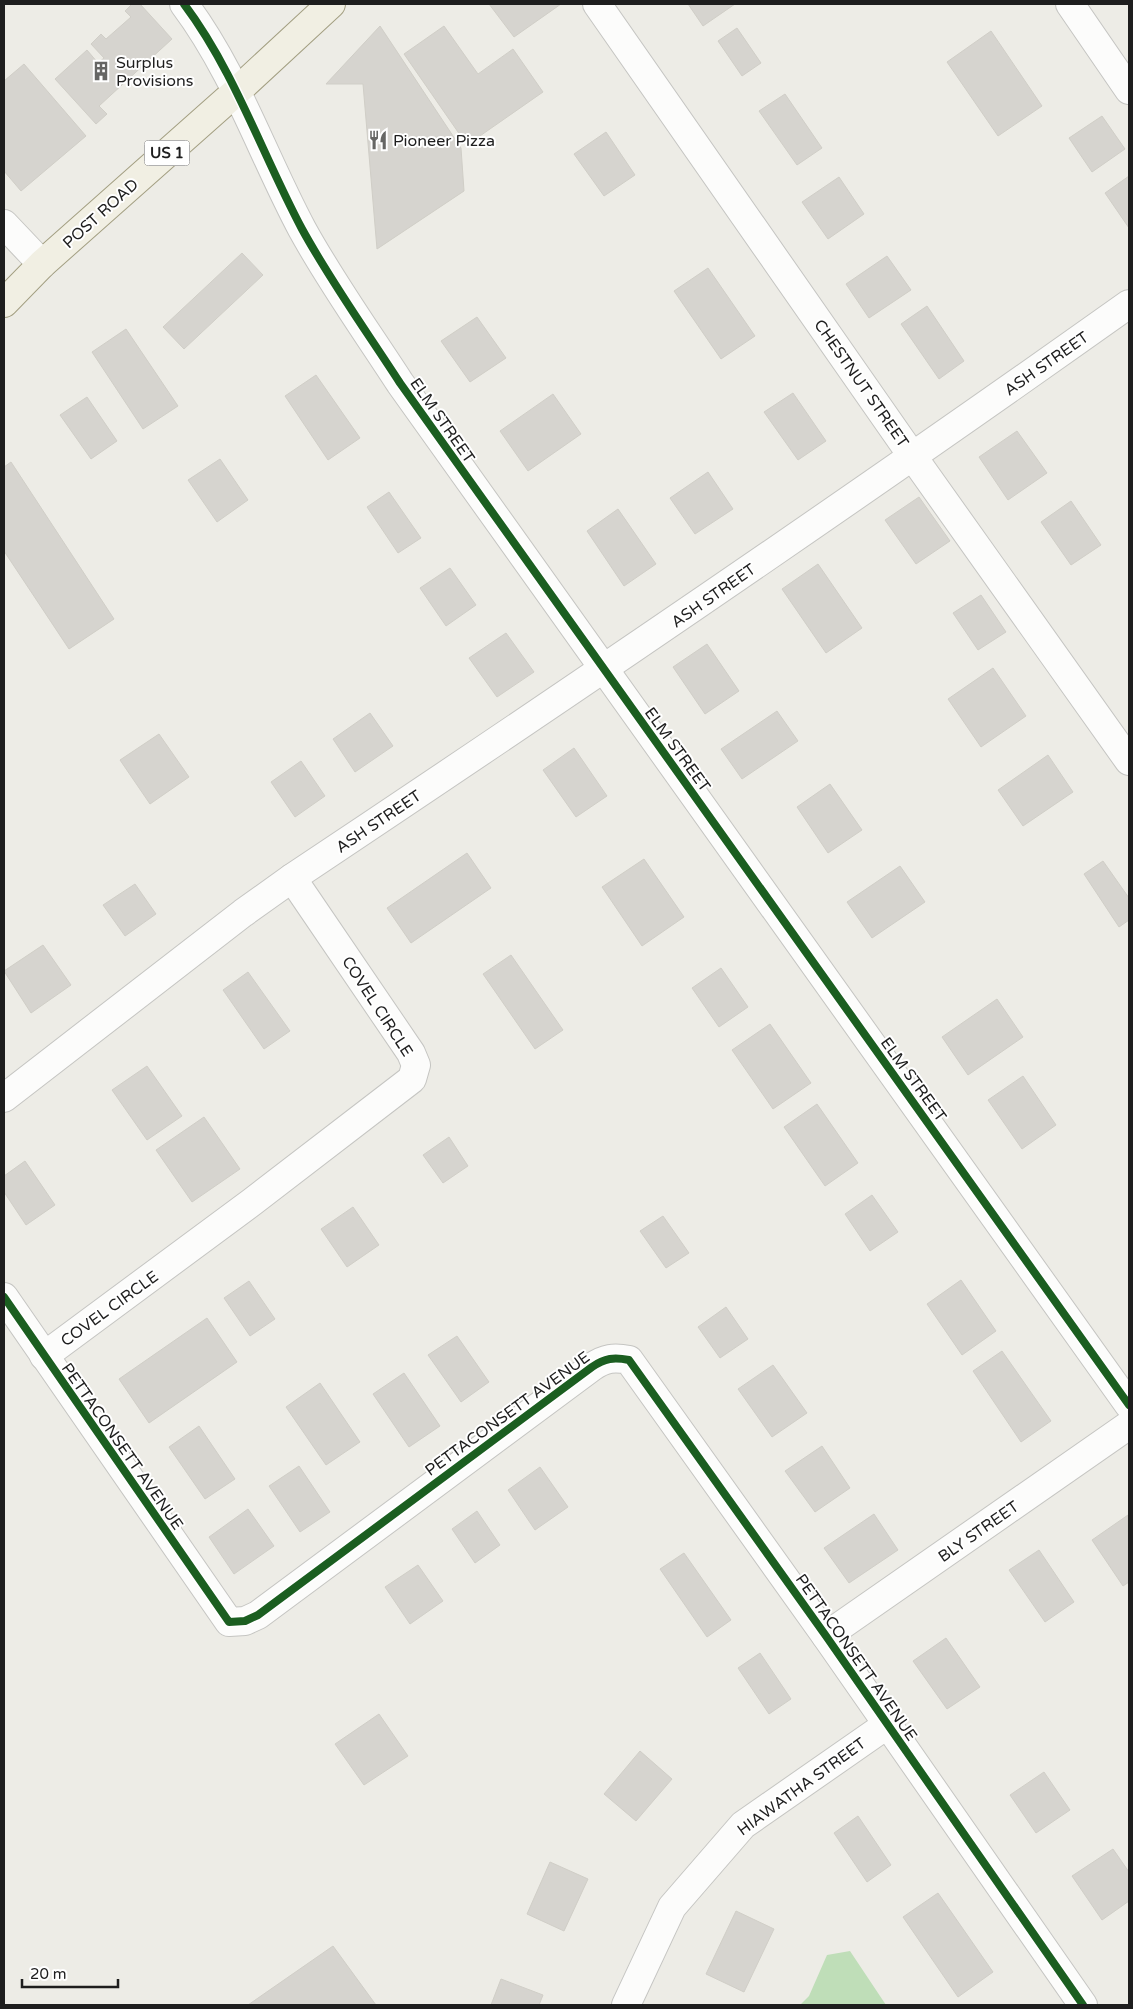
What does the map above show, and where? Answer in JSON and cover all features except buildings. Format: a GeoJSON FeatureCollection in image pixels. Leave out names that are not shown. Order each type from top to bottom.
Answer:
{"type":"FeatureCollection","features":[{"type":"Feature","properties":{"kind":"main road","name":"POST ROAD"},"geometry":{"type":"LineString","coordinates":[[4,303],[42,264],[331,4]]}},
{"type":"Feature","properties":{"kind":"street","name":"ELM STREET"},"geometry":{"type":"LineString","coordinates":[[184,4],[202,28],[237,90],[302,229],[400,383],[1129,1405]]}},
{"type":"Feature","properties":{"kind":"street","name":"CHESTNUT STREET"},"geometry":{"type":"LineString","coordinates":[[597,4],[1129,761]]}},
{"type":"Feature","properties":{"kind":"street"},"geometry":{"type":"LineString","coordinates":[[1070,4],[1129,90]]}},
{"type":"Feature","properties":{"kind":"street"},"geometry":{"type":"LineString","coordinates":[[4,224],[42,264]]}},
{"type":"Feature","properties":{"kind":"street","name":"ASH STREET"},"geometry":{"type":"LineString","coordinates":[[292,878],[604,670],[914,457],[1129,304]]}},
{"type":"Feature","properties":{"kind":"street"},"geometry":{"type":"LineString","coordinates":[[4,1098],[243,913],[292,878]]}},
{"type":"Feature","properties":{"kind":"street","name":"COVEL CIRCLE"},"geometry":{"type":"LineString","coordinates":[[44,1356],[252,1202],[412,1080],[416,1066],[411,1053],[292,878]]}},
{"type":"Feature","properties":{"kind":"street","name":"PETTACONSETT AVENUE"},"geometry":{"type":"LineString","coordinates":[[4,1297],[229,1622],[245,1621],[258,1614],[592,1366],[602,1360],[614,1357],[629,1360],[888,1724],[1083,2005]]}},
{"type":"Feature","properties":{"kind":"street","name":"BLY STREET"},"geometry":{"type":"LineString","coordinates":[[826,1636],[1129,1425]]}},
{"type":"Feature","properties":{"kind":"street","name":"HIAWATHA STREET"},"geometry":{"type":"LineString","coordinates":[[626,2005],[672,1907],[742,1825],[888,1724]]}},
{"type":"Feature","properties":{"kind":"green space"},"geometry":{"type":"Polygon","coordinates":[[[850,1951],[886,2005],[800,2005],[809,1996],[827,1955],[850,1951]]]}},
{"type":"Feature","properties":{"kind":"cycle path"},"geometry":{"type":"LineString","coordinates":[[184,4],[202,30],[233,85],[313,249],[400,383],[1129,1405]]}},
{"type":"Feature","properties":{"kind":"cycle path"},"geometry":{"type":"LineString","coordinates":[[4,1297],[229,1622],[245,1621],[258,1615],[592,1367],[610,1359],[629,1360],[826,1636],[1083,2005]]}},
{"type":"Feature","properties":{"kind":"place","name":"Surplus Provisions"},"geometry":{"type":"Point","coordinates":[101,71]}},
{"type":"Feature","properties":{"kind":"place","name":"Pioneer Pizza"},"geometry":{"type":"Point","coordinates":[378,140]}}]}
